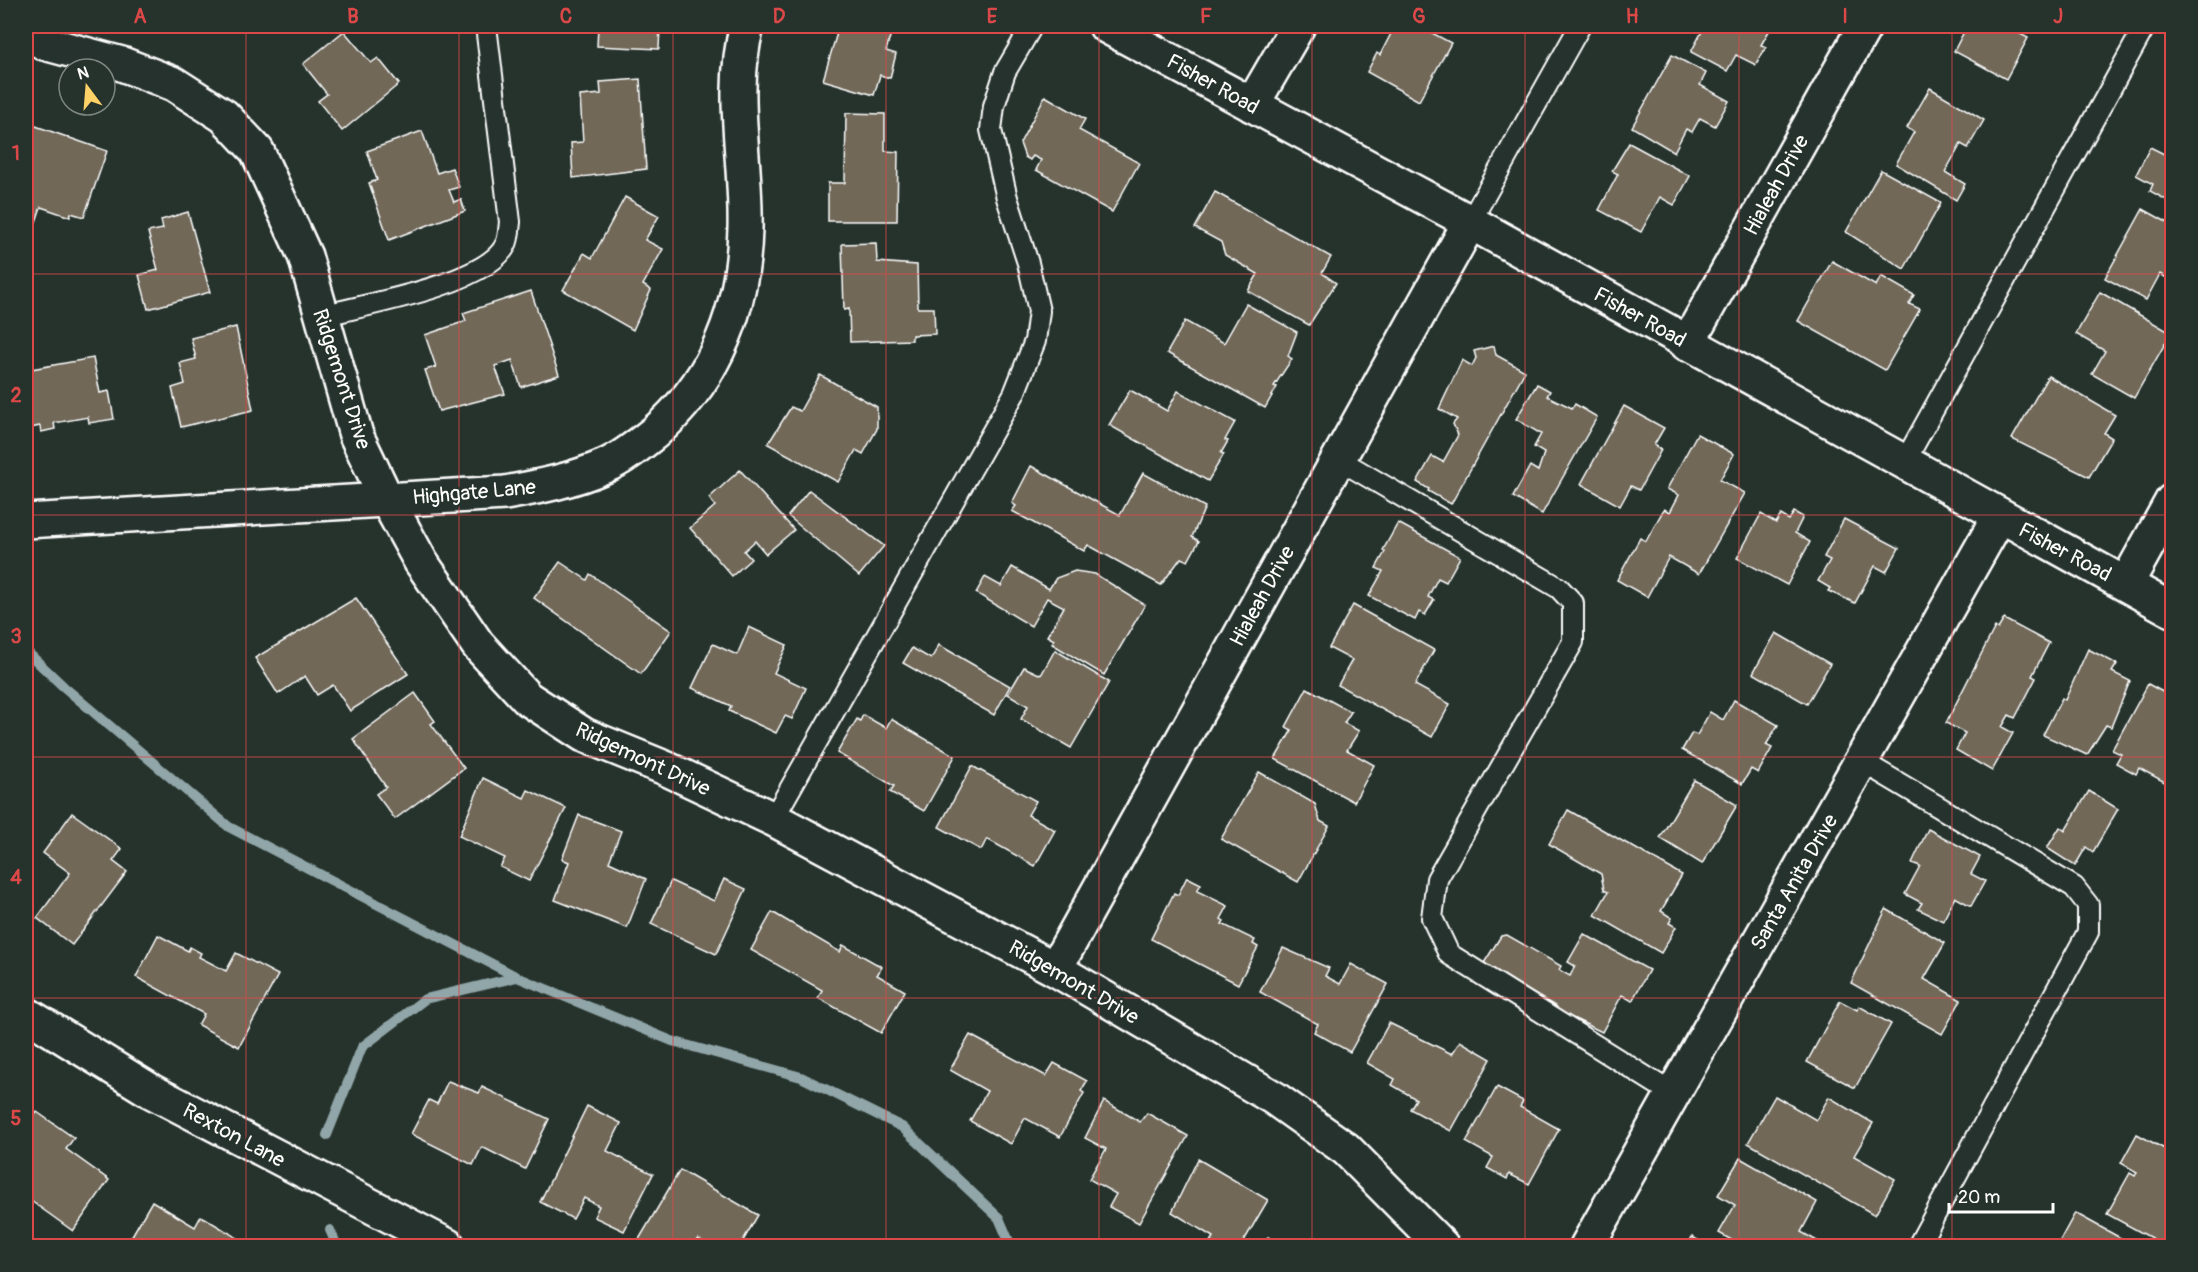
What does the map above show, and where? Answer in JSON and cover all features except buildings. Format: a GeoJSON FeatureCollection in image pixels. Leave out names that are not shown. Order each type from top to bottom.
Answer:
{"type":"FeatureCollection","features":[{"type":"Feature","properties":{"kind":"street","name":"Highgate Lane"},"geometry":{"type":"LineString","coordinates":[[26,520],[505,493],[560,483],[607,466],[642,443],[677,412],[702,381],[723,340],[735,304],[746,228],[738,101],[747,26]]}},
{"type":"Feature","properties":{"kind":"street","name":"Fisher Road"},"geometry":{"type":"LineString","coordinates":[[1106,26],[1470,222],[1999,517],[2172,610]]}},
{"type":"Feature","properties":{"kind":"street"},"geometry":{"type":"LineString","coordinates":[[1252,105],[1298,26]]}},
{"type":"Feature","properties":{"kind":"street","name":"Hialeah Drive"},"geometry":{"type":"LineString","coordinates":[[1687,344],[1865,26]]}},
{"type":"Feature","properties":{"kind":"street","name":"Ridgemont Drive"},"geometry":{"type":"LineString","coordinates":[[26,33],[44,43],[122,64],[174,84],[224,116],[257,152],[283,203],[305,256],[320,316],[356,435],[387,500],[421,562],[478,645],[527,698],[584,735],[664,768],[773,819],[1055,969],[1274,1098],[1346,1149],[1442,1246]]}},
{"type":"Feature","properties":{"kind":"street","name":"Hialeah Drive"},"geometry":{"type":"LineString","coordinates":[[1055,969],[1470,222]]}},
{"type":"Feature","properties":{"kind":"street"},"geometry":{"type":"LineString","coordinates":[[2126,584],[2172,501]]}},
{"type":"Feature","properties":{"kind":"street","name":"Santa Anita Drive"},"geometry":{"type":"LineString","coordinates":[[1587,1246],[1863,762],[1999,517]]}},
{"type":"Feature","properties":{"kind":"street","name":"Rexton Lane"},"geometry":{"type":"LineString","coordinates":[[26,1014],[151,1091],[448,1246]]}},
{"type":"Feature","properties":{"kind":"lane"},"geometry":{"type":"LineString","coordinates":[[320,316],[437,288],[490,264],[506,245],[510,222],[486,26]]}},
{"type":"Feature","properties":{"kind":"lane"},"geometry":{"type":"LineString","coordinates":[[773,819],[1014,394],[1035,341],[1039,311],[1028,263],[1007,198],[991,130],[994,106],[1005,72],[1032,26]]}},
{"type":"Feature","properties":{"kind":"lane"},"geometry":{"type":"LineString","coordinates":[[1470,222],[1580,26]]}},
{"type":"Feature","properties":{"kind":"lane"},"geometry":{"type":"LineString","coordinates":[[1904,463],[2145,26]]}},
{"type":"Feature","properties":{"kind":"lane"},"geometry":{"type":"LineString","coordinates":[[1338,459],[1559,588],[1573,603],[1573,642],[1437,879],[1432,918],[1449,954],[1673,1094]]}},
{"type":"Feature","properties":{"kind":"lane"},"geometry":{"type":"LineString","coordinates":[[1863,762],[2074,887],[2088,905],[2088,932],[1918,1246]]}},
{"type":"Feature","properties":{"kind":"waterway"},"geometry":{"type":"LineString","coordinates":[[26,651],[64,687],[229,827],[517,977],[672,1041],[801,1077],[902,1127],[999,1218],[1011,1246]]}},
{"type":"Feature","properties":{"kind":"waterway"},"geometry":{"type":"LineString","coordinates":[[327,1135],[362,1047],[425,999],[517,977]]}},
{"type":"Feature","properties":{"kind":"waterway"},"geometry":{"type":"LineString","coordinates":[[330,1230],[337,1246]]}}]}
